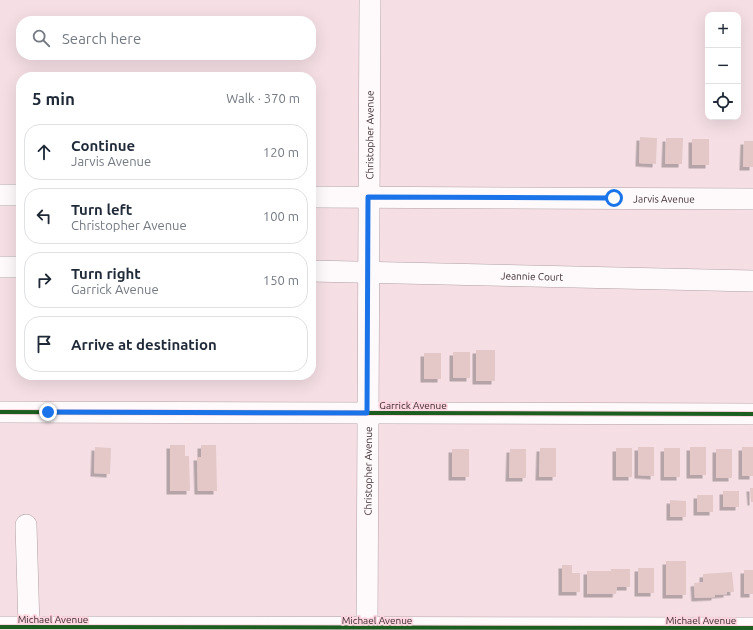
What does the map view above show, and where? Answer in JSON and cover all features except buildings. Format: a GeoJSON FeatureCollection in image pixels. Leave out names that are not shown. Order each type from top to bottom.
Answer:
{"type":"FeatureCollection","features":[{"type":"Feature","properties":{"kind":"street","name":"Christopher Avenue"},"geometry":{"type":"LineString","coordinates":[[367,629],[370,0]]}},
{"type":"Feature","properties":{"kind":"street"},"geometry":{"type":"LineString","coordinates":[[0,195],[16,195]]}},
{"type":"Feature","properties":{"kind":"street","name":"Jarvis Avenue"},"geometry":{"type":"LineString","coordinates":[[316,197],[753,199]]}},
{"type":"Feature","properties":{"kind":"street"},"geometry":{"type":"LineString","coordinates":[[0,267],[16,267]]}},
{"type":"Feature","properties":{"kind":"street","name":"Jeannie Court"},"geometry":{"type":"LineString","coordinates":[[316,271],[753,281]]}},
{"type":"Feature","properties":{"kind":"street","name":"Garrick Avenue"},"geometry":{"type":"LineString","coordinates":[[0,412],[753,414]]}},
{"type":"Feature","properties":{"kind":"street"},"geometry":{"type":"LineString","coordinates":[[26,525],[29,627]]}},
{"type":"Feature","properties":{"kind":"street","name":"Michael Avenue"},"geometry":{"type":"LineString","coordinates":[[0,627],[367,629],[753,628]]}},
{"type":"Feature","properties":{"kind":"cycle path"},"geometry":{"type":"LineString","coordinates":[[0,412],[753,414]]}},
{"type":"Feature","properties":{"kind":"cycle path"},"geometry":{"type":"LineString","coordinates":[[0,627],[753,628]]}},
{"type":"Feature","properties":{"kind":"route"},"geometry":{"type":"LineString","coordinates":[[48,412],[367,413],[368,197],[614,198]]}}]}
